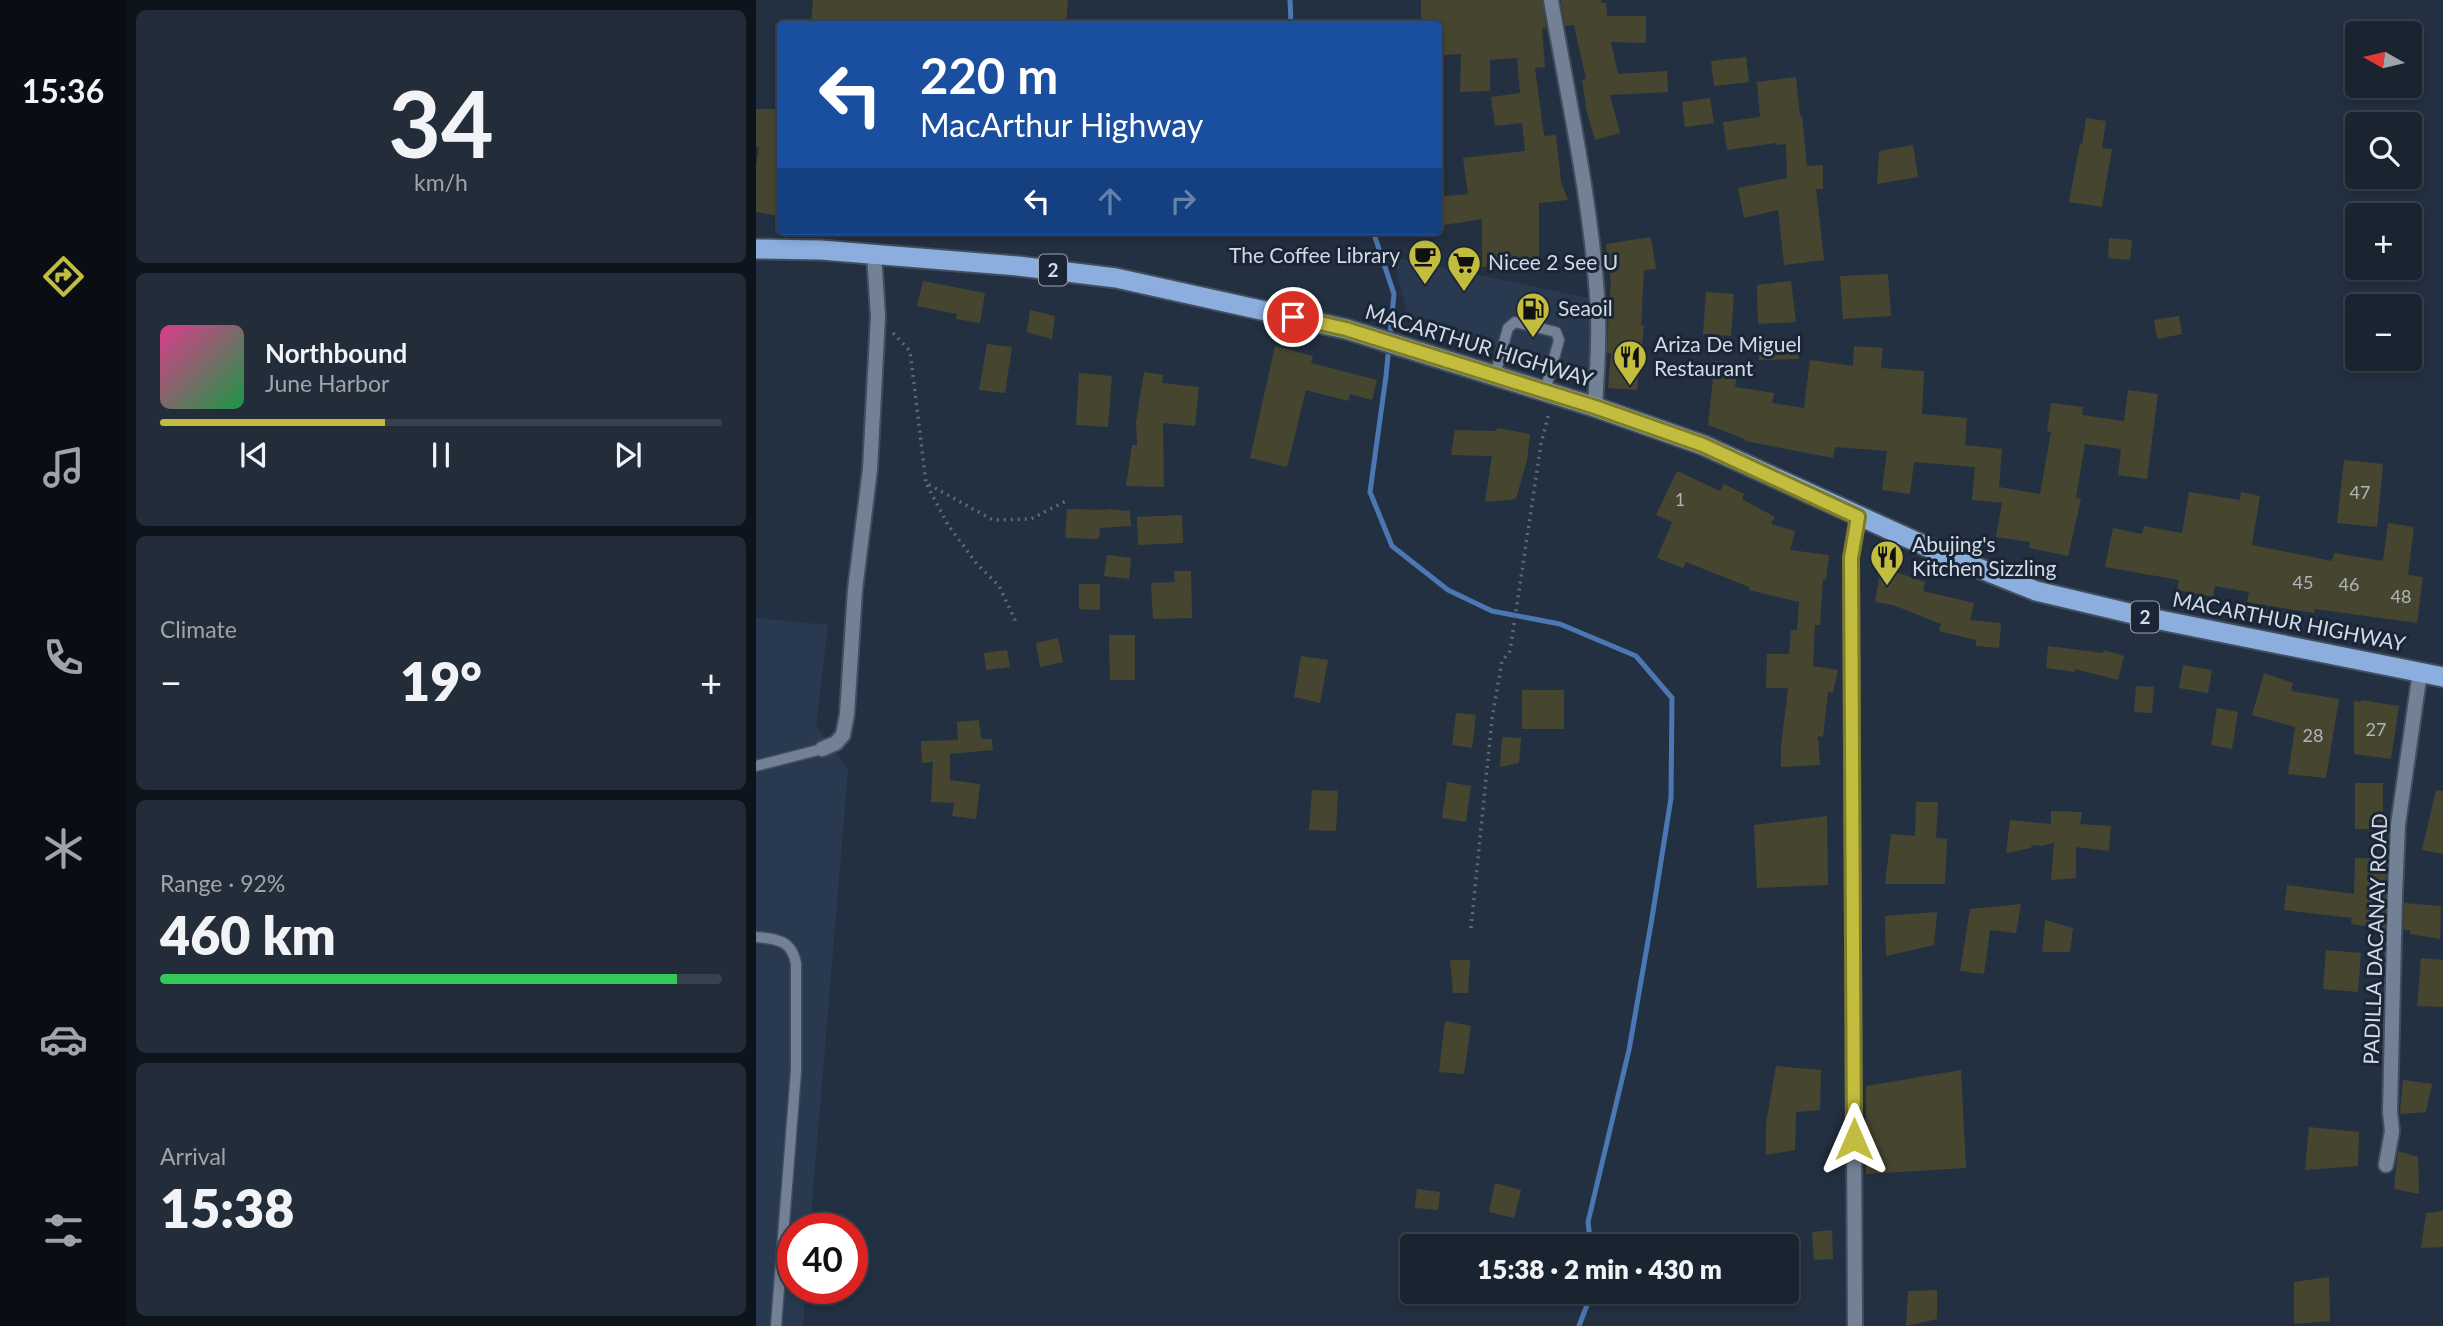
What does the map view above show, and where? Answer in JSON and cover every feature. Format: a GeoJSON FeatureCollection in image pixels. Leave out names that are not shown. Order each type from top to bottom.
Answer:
{"type":"FeatureCollection","features":[{"type":"Feature","properties":{"kind":"highway","name":"MACARTHUR HIGHWAY"},"geometry":{"type":"LineString","coordinates":[[756,249],[821,250],[1018,266],[1116,278],[1346,329],[1549,392],[1703,445],[1858,517],[2036,591],[2150,618],[2443,677]]}},
{"type":"Feature","properties":{"kind":"street"},"geometry":{"type":"LineString","coordinates":[[1550,0],[1581,171],[1598,298],[1595,407]]}},
{"type":"Feature","properties":{"kind":"street"},"geometry":{"type":"LineString","coordinates":[[822,749],[836,743],[843,735],[847,714],[855,590],[870,469],[878,316],[874,255]]}},
{"type":"Feature","properties":{"kind":"street"},"geometry":{"type":"LineString","coordinates":[[1855,1326],[1851,558],[1858,517]]}},
{"type":"Feature","properties":{"kind":"street","name":"PADILLA DACANAY ROAD"},"geometry":{"type":"LineString","coordinates":[[2386,1165],[2392,1130],[2390,1112],[2398,825],[2420,672]]}},
{"type":"Feature","properties":{"kind":"lane"},"geometry":{"type":"LineString","coordinates":[[1495,375],[1508,328],[1515,322],[1556,332],[1559,341],[1549,392]]}},
{"type":"Feature","properties":{"kind":"lane"},"geometry":{"type":"LineString","coordinates":[[756,766],[822,749]]}},
{"type":"Feature","properties":{"kind":"lane"},"geometry":{"type":"LineString","coordinates":[[756,937],[784,942],[794,955],[796,964],[796,1070],[776,1326]]}},
{"type":"Feature","properties":{"kind":"path"},"geometry":{"type":"LineString","coordinates":[[878,316],[910,351],[926,483],[948,524],[978,564],[999,586],[1016,622]]}},
{"type":"Feature","properties":{"kind":"path"},"geometry":{"type":"LineString","coordinates":[[1471,928],[1492,719],[1502,661],[1510,651],[1549,392]]}},
{"type":"Feature","properties":{"kind":"path"},"geometry":{"type":"LineString","coordinates":[[926,483],[993,520],[1031,519],[1066,501]]}},
{"type":"Feature","properties":{"kind":"shaded area"},"geometry":{"type":"Polygon","coordinates":[[[1393,257],[1593,299],[1589,379],[1407,314],[1393,257]]]}},
{"type":"Feature","properties":{"kind":"shaded area"},"geometry":{"type":"Polygon","coordinates":[[[756,618],[828,625],[816,725],[848,770],[811,1213],[777,1213],[777,1304],[805,1304],[803,1326],[756,1326],[756,618]]]}},
{"type":"Feature","properties":{"kind":"building"},"geometry":{"type":"Polygon","coordinates":[[[813,0],[1068,0],[1066,21],[811,21],[813,0]]]}},
{"type":"Feature","properties":{"kind":"building"},"geometry":{"type":"Polygon","coordinates":[[[1421,0],[1542,0],[1546,28],[1542,29],[1545,67],[1535,68],[1544,136],[1556,135],[1561,182],[1568,200],[1539,203],[1539,266],[1482,267],[1482,219],[1442,225],[1442,197],[1468,194],[1463,158],[1525,151],[1522,123],[1495,126],[1491,97],[1520,93],[1517,58],[1490,60],[1490,91],[1460,92],[1461,54],[1442,55],[1442,21],[1421,21],[1421,0]]]}},
{"type":"Feature","properties":{"kind":"building"},"geometry":{"type":"Polygon","coordinates":[[[1561,0],[1601,0],[1601,3],[1606,3],[1607,16],[1646,16],[1646,43],[1611,42],[1618,74],[1667,71],[1668,92],[1610,95],[1620,133],[1595,140],[1587,113],[1582,80],[1586,79],[1574,25],[1565,26],[1561,0]]]}},
{"type":"Feature","properties":{"kind":"building"},"geometry":{"type":"Polygon","coordinates":[[[1746,57],[1749,82],[1714,86],[1711,61],[1746,57]]]}},
{"type":"Feature","properties":{"kind":"building"},"geometry":{"type":"Polygon","coordinates":[[[1796,77],[1807,166],[1823,165],[1823,189],[1816,189],[1824,260],[1784,265],[1778,210],[1744,218],[1738,188],[1787,178],[1786,144],[1727,150],[1723,122],[1760,117],[1757,82],[1796,77]]]}},
{"type":"Feature","properties":{"kind":"building"},"geometry":{"type":"Polygon","coordinates":[[[1710,98],[1714,123],[1685,127],[1682,102],[1710,98]]]}},
{"type":"Feature","properties":{"kind":"building"},"geometry":{"type":"Polygon","coordinates":[[[756,109],[777,109],[777,216],[756,212],[756,166],[759,147],[756,147],[756,109]]]}},
{"type":"Feature","properties":{"kind":"building"},"geometry":{"type":"Polygon","coordinates":[[[2086,118],[2106,121],[2102,148],[2112,149],[2102,207],[2069,202],[2086,118]]]}},
{"type":"Feature","properties":{"kind":"building"},"geometry":{"type":"Polygon","coordinates":[[[1913,145],[1918,177],[1877,184],[1879,151],[1913,145]]]}},
{"type":"Feature","properties":{"kind":"building"},"geometry":{"type":"Polygon","coordinates":[[[1651,237],[1656,269],[1644,270],[1641,325],[1644,326],[1637,390],[1608,388],[1611,282],[1606,244],[1651,237]]]}},
{"type":"Feature","properties":{"kind":"building"},"geometry":{"type":"Polygon","coordinates":[[[2109,238],[2132,240],[2130,260],[2108,258],[2109,238]]]}},
{"type":"Feature","properties":{"kind":"building"},"geometry":{"type":"Polygon","coordinates":[[[1888,274],[1891,316],[1843,319],[1840,276],[1888,274]]]}},
{"type":"Feature","properties":{"kind":"building"},"geometry":{"type":"Polygon","coordinates":[[[923,281],[985,293],[980,323],[956,319],[957,314],[917,306],[923,281]]]}},
{"type":"Feature","properties":{"kind":"building"},"geometry":{"type":"Polygon","coordinates":[[[1791,281],[1796,322],[1758,324],[1757,285],[1791,281]]]}},
{"type":"Feature","properties":{"kind":"building"},"geometry":{"type":"Polygon","coordinates":[[[1706,292],[1734,294],[1731,336],[1703,334],[1706,292]]]}},
{"type":"Feature","properties":{"kind":"building"},"geometry":{"type":"Polygon","coordinates":[[[1030,310],[1055,316],[1052,339],[1027,332],[1030,310]]]}},
{"type":"Feature","properties":{"kind":"building"},"geometry":{"type":"Polygon","coordinates":[[[2179,316],[2182,334],[2157,339],[2154,320],[2179,316]]]}},
{"type":"Feature","properties":{"kind":"building"},"geometry":{"type":"Polygon","coordinates":[[[1758,337],[1798,341],[1799,359],[1759,360],[1758,337]]]}},
{"type":"Feature","properties":{"kind":"building"},"geometry":{"type":"Polygon","coordinates":[[[987,344],[1012,347],[1005,393],[979,390],[987,344]]]}},
{"type":"Feature","properties":{"kind":"building"},"geometry":{"type":"Polygon","coordinates":[[[1275,346],[1313,356],[1311,363],[1377,380],[1372,400],[1350,394],[1348,401],[1306,390],[1287,467],[1250,458],[1275,346]]]}},
{"type":"Feature","properties":{"kind":"building"},"geometry":{"type":"Polygon","coordinates":[[[1854,346],[1883,348],[1881,368],[1924,371],[1922,414],[1967,418],[1965,445],[2002,449],[1999,487],[2040,494],[2051,432],[2047,431],[2051,403],[2083,407],[2082,415],[2124,421],[2128,390],[2158,394],[2147,479],[2118,475],[2121,449],[2085,444],[2076,498],[2081,499],[2068,556],[2029,548],[2030,542],[1996,537],[2002,503],[1972,500],[1975,467],[1914,462],[1910,494],[1882,490],[1887,451],[1835,447],[1833,458],[1745,441],[1708,425],[1715,361],[1738,363],[1735,387],[1774,393],[1772,403],[1804,408],[1810,360],[1853,366],[1854,346]]]}},
{"type":"Feature","properties":{"kind":"building"},"geometry":{"type":"Polygon","coordinates":[[[1144,372],[1163,375],[1162,383],[1199,387],[1195,426],[1163,423],[1164,487],[1126,486],[1132,445],[1137,445],[1136,422],[1144,372]]]}},
{"type":"Feature","properties":{"kind":"building"},"geometry":{"type":"Polygon","coordinates":[[[1079,373],[1112,376],[1108,427],[1076,425],[1079,373]]]}},
{"type":"Feature","properties":{"kind":"building"},"geometry":{"type":"Polygon","coordinates":[[[1497,428],[1530,434],[1527,460],[1516,499],[1485,502],[1492,456],[1451,455],[1455,430],[1496,431],[1497,428]]]}},
{"type":"Feature","properties":{"kind":"building"},"geometry":{"type":"Polygon","coordinates":[[[2344,460],[2383,464],[2377,527],[2337,523],[2344,460]]]}},
{"type":"Feature","properties":{"kind":"building"},"geometry":{"type":"Polygon","coordinates":[[[1677,471],[1720,491],[1724,484],[1744,494],[1742,499],[1775,517],[1771,524],[1795,531],[1790,550],[1829,555],[1826,580],[1823,579],[1820,625],[1815,625],[1813,666],[1838,670],[1833,693],[1828,692],[1823,737],[1818,736],[1820,765],[1781,767],[1788,688],[1766,688],[1767,654],[1789,654],[1791,630],[1797,630],[1799,602],[1749,590],[1749,587],[1686,562],[1683,568],[1657,558],[1672,522],[1656,515],[1677,471]]]}},
{"type":"Feature","properties":{"kind":"building"},"geometry":{"type":"Polygon","coordinates":[[[2189,492],[2240,500],[2241,492],[2260,496],[2252,545],[2332,561],[2334,553],[2383,561],[2388,523],[2414,527],[2408,575],[2423,577],[2417,623],[2315,609],[2314,613],[2247,602],[2249,592],[2215,586],[2213,597],[2177,590],[2179,580],[2105,567],[2113,528],[2142,534],[2144,526],[2182,533],[2189,492]]]}},
{"type":"Feature","properties":{"kind":"building"},"geometry":{"type":"Polygon","coordinates":[[[1067,509],[1130,511],[1131,526],[1100,528],[1099,539],[1065,538],[1067,509]]]}},
{"type":"Feature","properties":{"kind":"building"},"geometry":{"type":"Polygon","coordinates":[[[1182,515],[1183,543],[1138,545],[1137,517],[1182,515]]]}},
{"type":"Feature","properties":{"kind":"building"},"geometry":{"type":"Polygon","coordinates":[[[1107,555],[1131,558],[1129,579],[1104,576],[1107,555]]]}},
{"type":"Feature","properties":{"kind":"building"},"geometry":{"type":"Polygon","coordinates":[[[1881,567],[1925,582],[1923,591],[1974,603],[1970,620],[2001,623],[1999,648],[1976,646],[1976,640],[1939,631],[1941,624],[1893,605],[1875,602],[1881,567]]]}},
{"type":"Feature","properties":{"kind":"building"},"geometry":{"type":"Polygon","coordinates":[[[1174,571],[1191,571],[1192,618],[1153,619],[1151,583],[1175,582],[1174,571]]]}},
{"type":"Feature","properties":{"kind":"building"},"geometry":{"type":"Polygon","coordinates":[[[1079,584],[1100,584],[1100,610],[1079,609],[1079,584]]]}},
{"type":"Feature","properties":{"kind":"building"},"geometry":{"type":"Polygon","coordinates":[[[1109,635],[1135,635],[1135,680],[1110,680],[1109,635]]]}},
{"type":"Feature","properties":{"kind":"building"},"geometry":{"type":"Polygon","coordinates":[[[1058,638],[1063,662],[1040,667],[1036,643],[1058,638]]]}},
{"type":"Feature","properties":{"kind":"building"},"geometry":{"type":"Polygon","coordinates":[[[2048,646],[2103,653],[2104,650],[2124,656],[2118,680],[2075,669],[2075,672],[2046,668],[2048,646]]]}},
{"type":"Feature","properties":{"kind":"building"},"geometry":{"type":"Polygon","coordinates":[[[1007,650],[1010,667],[986,670],[984,653],[1007,650]]]}},
{"type":"Feature","properties":{"kind":"building"},"geometry":{"type":"Polygon","coordinates":[[[1301,656],[1328,660],[1320,703],[1294,697],[1301,656]]]}},
{"type":"Feature","properties":{"kind":"building"},"geometry":{"type":"Polygon","coordinates":[[[2183,665],[2212,670],[2208,693],[2179,688],[2183,665]]]}},
{"type":"Feature","properties":{"kind":"building"},"geometry":{"type":"Polygon","coordinates":[[[2264,673],[2293,683],[2291,691],[2339,699],[2326,778],[2288,774],[2295,727],[2252,715],[2264,673]]]}},
{"type":"Feature","properties":{"kind":"building"},"geometry":{"type":"Polygon","coordinates":[[[2136,686],[2154,687],[2152,713],[2134,712],[2136,686]]]}},
{"type":"Feature","properties":{"kind":"building"},"geometry":{"type":"Polygon","coordinates":[[[1522,690],[1564,690],[1564,729],[1522,729],[1522,690]]]}},
{"type":"Feature","properties":{"kind":"building"},"geometry":{"type":"Polygon","coordinates":[[[2354,701],[2399,706],[2391,759],[2354,754],[2354,701]]]}},
{"type":"Feature","properties":{"kind":"building"},"geometry":{"type":"Polygon","coordinates":[[[2217,708],[2238,712],[2232,749],[2211,745],[2217,708]]]}},
{"type":"Feature","properties":{"kind":"building"},"geometry":{"type":"Polygon","coordinates":[[[1456,713],[1476,715],[1472,748],[1452,745],[1456,713]]]}},
{"type":"Feature","properties":{"kind":"building"},"geometry":{"type":"Polygon","coordinates":[[[979,720],[981,739],[992,739],[993,750],[950,754],[950,780],[980,784],[976,819],[952,816],[954,803],[931,802],[933,762],[922,763],[921,741],[958,740],[957,722],[979,720]]]}},
{"type":"Feature","properties":{"kind":"building"},"geometry":{"type":"Polygon","coordinates":[[[1502,737],[1521,738],[1519,763],[1500,767],[1502,737]]]}},
{"type":"Feature","properties":{"kind":"building"},"geometry":{"type":"Polygon","coordinates":[[[1447,782],[1471,786],[1466,822],[1442,818],[1447,782]]]}},
{"type":"Feature","properties":{"kind":"building"},"geometry":{"type":"Polygon","coordinates":[[[2355,783],[2383,783],[2383,829],[2355,829],[2355,783]]]}},
{"type":"Feature","properties":{"kind":"building"},"geometry":{"type":"Polygon","coordinates":[[[1312,790],[1338,791],[1336,831],[1309,830],[1312,790]]]}},
{"type":"Feature","properties":{"kind":"building"},"geometry":{"type":"Polygon","coordinates":[[[2436,790],[2443,791],[2443,854],[2422,850],[2436,790]]]}},
{"type":"Feature","properties":{"kind":"building"},"geometry":{"type":"Polygon","coordinates":[[[1916,802],[1938,802],[1936,838],[1947,839],[1945,884],[1885,884],[1891,834],[1915,836],[1916,802]]]}},
{"type":"Feature","properties":{"kind":"building"},"geometry":{"type":"Polygon","coordinates":[[[2051,811],[2082,812],[2080,824],[2111,826],[2109,851],[2076,847],[2076,878],[2051,880],[2054,843],[2032,845],[2031,848],[2006,853],[2010,820],[2051,824],[2051,811]]]}},
{"type":"Feature","properties":{"kind":"building"},"geometry":{"type":"Polygon","coordinates":[[[1827,816],[1828,885],[1757,888],[1754,825],[1827,816]]]}},
{"type":"Feature","properties":{"kind":"building"},"geometry":{"type":"Polygon","coordinates":[[[2355,858],[2386,859],[2385,929],[2351,924],[2352,918],[2284,910],[2287,885],[2354,894],[2355,858]]]}},
{"type":"Feature","properties":{"kind":"building"},"geometry":{"type":"Polygon","coordinates":[[[2404,903],[2441,906],[2440,939],[2410,934],[2410,930],[2404,930],[2404,903]]]}},
{"type":"Feature","properties":{"kind":"building"},"geometry":{"type":"Polygon","coordinates":[[[2021,904],[2016,933],[1990,930],[1984,974],[1960,971],[1970,909],[2021,904]]]}},
{"type":"Feature","properties":{"kind":"building"},"geometry":{"type":"Polygon","coordinates":[[[1937,912],[1934,945],[1886,956],[1885,916],[1937,912]]]}},
{"type":"Feature","properties":{"kind":"building"},"geometry":{"type":"Polygon","coordinates":[[[2045,920],[2073,928],[2070,952],[2042,952],[2045,920]]]}},
{"type":"Feature","properties":{"kind":"building"},"geometry":{"type":"Polygon","coordinates":[[[2326,950],[2361,953],[2358,992],[2323,989],[2326,950]]]}},
{"type":"Feature","properties":{"kind":"building"},"geometry":{"type":"Polygon","coordinates":[[[2421,958],[2443,960],[2443,1007],[2417,1006],[2421,958]]]}},
{"type":"Feature","properties":{"kind":"building"},"geometry":{"type":"Polygon","coordinates":[[[1450,960],[1470,960],[1468,993],[1453,993],[1450,960]]]}},
{"type":"Feature","properties":{"kind":"building"},"geometry":{"type":"Polygon","coordinates":[[[1445,1021],[1471,1026],[1464,1074],[1439,1072],[1445,1021]]]}},
{"type":"Feature","properties":{"kind":"building"},"geometry":{"type":"Polygon","coordinates":[[[1776,1066],[1821,1070],[1820,1110],[1796,1112],[1795,1150],[1766,1155],[1766,1124],[1776,1066]]]}},
{"type":"Feature","properties":{"kind":"building"},"geometry":{"type":"Polygon","coordinates":[[[1961,1070],[1966,1168],[1866,1174],[1866,1086],[1961,1070]]]}},
{"type":"Feature","properties":{"kind":"building"},"geometry":{"type":"Polygon","coordinates":[[[2403,1080],[2432,1084],[2426,1112],[2400,1114],[2403,1080]]]}},
{"type":"Feature","properties":{"kind":"building"},"geometry":{"type":"Polygon","coordinates":[[[2309,1127],[2359,1132],[2358,1166],[2305,1170],[2309,1127]]]}},
{"type":"Feature","properties":{"kind":"building"},"geometry":{"type":"Polygon","coordinates":[[[2398,1151],[2418,1157],[2419,1194],[2394,1189],[2398,1151]]]}},
{"type":"Feature","properties":{"kind":"building"},"geometry":{"type":"Polygon","coordinates":[[[1495,1183],[1521,1190],[1514,1218],[1489,1212],[1495,1183]]]}},
{"type":"Feature","properties":{"kind":"building"},"geometry":{"type":"Polygon","coordinates":[[[1417,1189],[1440,1192],[1438,1210],[1415,1208],[1417,1189]]]}},
{"type":"Feature","properties":{"kind":"building"},"geometry":{"type":"Polygon","coordinates":[[[2443,1211],[2443,1247],[2421,1248],[2426,1213],[2443,1211]]]}},
{"type":"Feature","properties":{"kind":"building"},"geometry":{"type":"Polygon","coordinates":[[[1832,1230],[1833,1259],[1814,1260],[1812,1232],[1832,1230]]]}},
{"type":"Feature","properties":{"kind":"building"},"geometry":{"type":"Polygon","coordinates":[[[2329,1277],[2330,1321],[2294,1324],[2294,1282],[2329,1277]]]}},
{"type":"Feature","properties":{"kind":"building"},"geometry":{"type":"Polygon","coordinates":[[[1937,1290],[1937,1319],[1906,1326],[1908,1291],[1937,1290]]]}},
{"type":"Feature","properties":{"kind":"waterway"},"geometry":{"type":"LineString","coordinates":[[1290,0],[1291,21]]}},
{"type":"Feature","properties":{"kind":"waterway"},"geometry":{"type":"LineString","coordinates":[[1374,235],[1394,294],[1370,492],[1392,546],[1448,590],[1492,611],[1560,624],[1636,656],[1672,698],[1671,798],[1629,1050],[1588,1222],[1590,1234]]}},
{"type":"Feature","properties":{"kind":"waterway"},"geometry":{"type":"LineString","coordinates":[[1579,1326],[1587,1304]]}},
{"type":"Feature","properties":{"kind":"place","name":"The Coffee Library"},"geometry":{"type":"Point","coordinates":[1425,286]}},
{"type":"Feature","properties":{"kind":"place","name":"Nicee 2 See U"},"geometry":{"type":"Point","coordinates":[1464,293]}},
{"type":"Feature","properties":{"kind":"place","name":"Seaoil"},"geometry":{"type":"Point","coordinates":[1533,339]}},
{"type":"Feature","properties":{"kind":"place","name":"Ariza De Miguel Restaurant"},"geometry":{"type":"Point","coordinates":[1630,387]}},
{"type":"Feature","properties":{"kind":"place","name":"Abujing's Kitchen Sizzling"},"geometry":{"type":"Point","coordinates":[1887,587]}},
{"type":"Feature","properties":{"kind":"route"},"geometry":{"type":"LineString","coordinates":[[1293,317],[1412,348],[1703,445],[1858,517],[1851,558],[1854,1139]]}}]}
